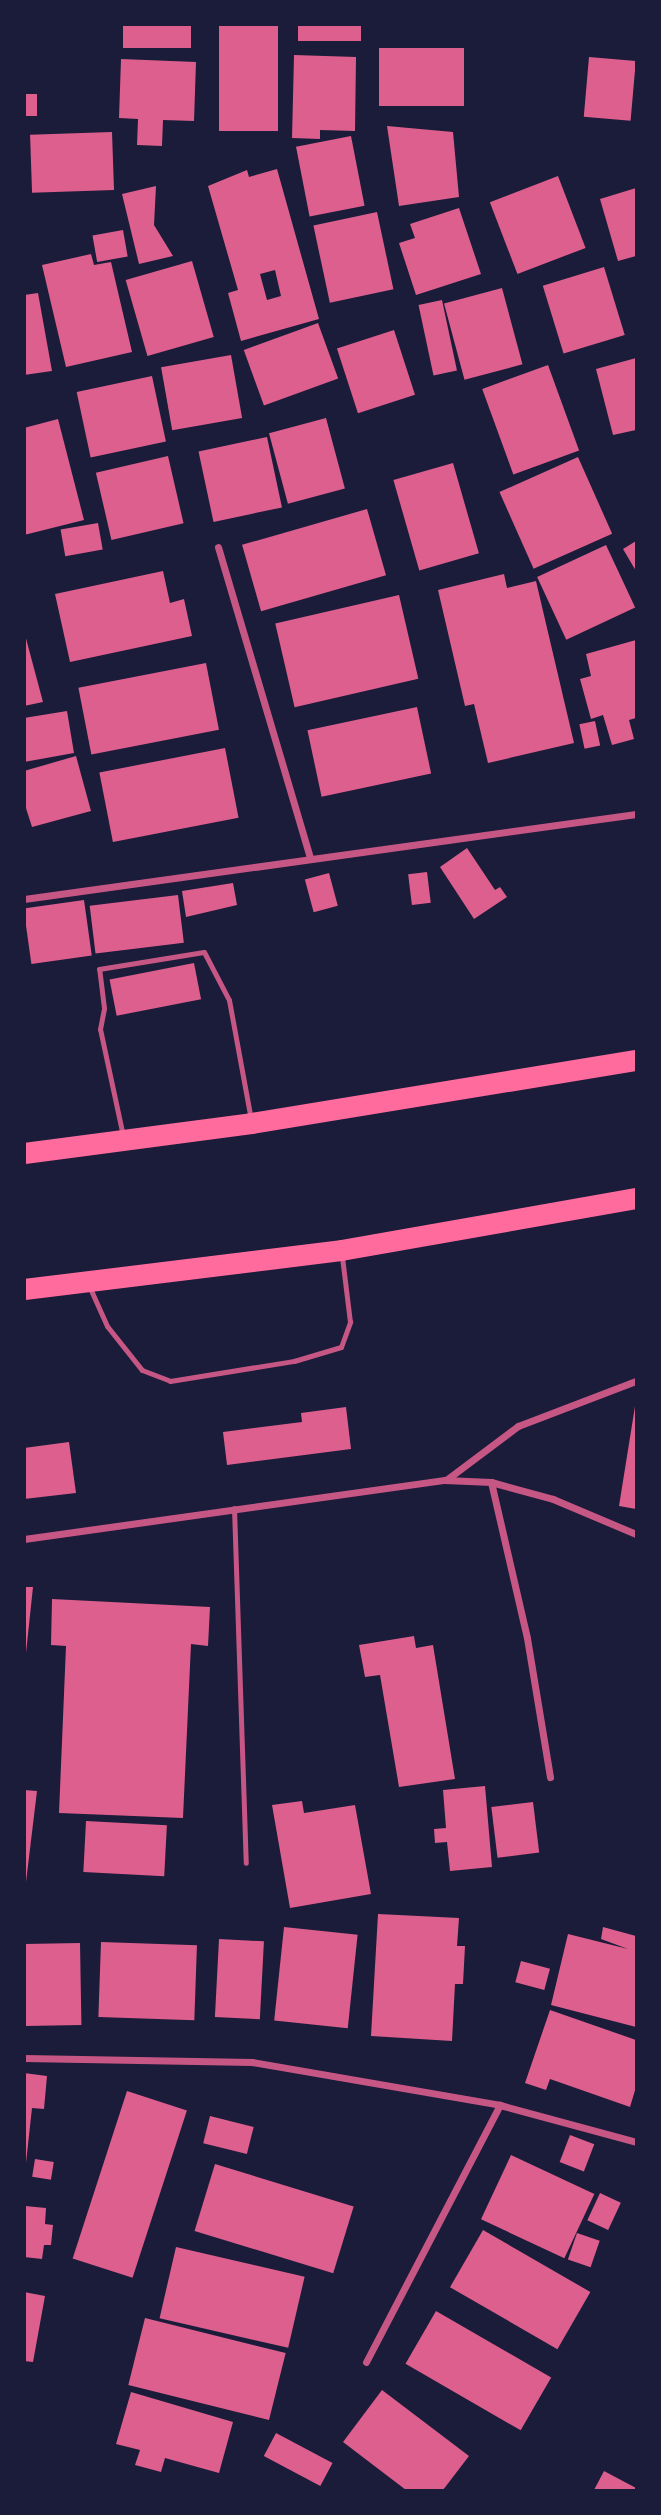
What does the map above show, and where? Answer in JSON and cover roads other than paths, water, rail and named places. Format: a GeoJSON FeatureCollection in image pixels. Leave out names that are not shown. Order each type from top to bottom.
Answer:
{"type":"FeatureCollection","features":[{"type":"Feature","properties":{"kind":"highway"},"geometry":{"type":"LineString","coordinates":[[24,1153],[124,1137],[251,1123],[636,1060]]}},
{"type":"Feature","properties":{"kind":"highway"},"geometry":{"type":"LineString","coordinates":[[24,1289],[341,1250],[636,1198]]}},
{"type":"Feature","properties":{"kind":"street"},"geometry":{"type":"LineString","coordinates":[[218,547],[310,859]]}},
{"type":"Feature","properties":{"kind":"street"},"geometry":{"type":"LineString","coordinates":[[24,900],[636,814]]}},
{"type":"Feature","properties":{"kind":"street"},"geometry":{"type":"LineString","coordinates":[[445,1480],[518,1426],[636,1381]]}},
{"type":"Feature","properties":{"kind":"street"},"geometry":{"type":"LineString","coordinates":[[24,1539],[445,1480],[491,1482],[553,1499],[636,1534]]}},
{"type":"Feature","properties":{"kind":"street"},"geometry":{"type":"LineString","coordinates":[[491,1482],[527,1639],[550,1777]]}},
{"type":"Feature","properties":{"kind":"street"},"geometry":{"type":"LineString","coordinates":[[24,2058],[252,2063],[500,2105],[636,2142]]}},
{"type":"Feature","properties":{"kind":"street"},"geometry":{"type":"LineString","coordinates":[[366,2362],[500,2105]]}},
{"type":"Feature","properties":{"kind":"lane"},"geometry":{"type":"LineString","coordinates":[[124,1137],[100,1029],[104,1009],[99,969],[204,952],[229,1000],[251,1123]]}},
{"type":"Feature","properties":{"kind":"lane"},"geometry":{"type":"LineString","coordinates":[[88,1282],[107,1326],[135,1362],[142,1370],[170,1381],[294,1361],[341,1347],[350,1322],[341,1250]]}},
{"type":"Feature","properties":{"kind":"lane"},"geometry":{"type":"LineString","coordinates":[[234,1508],[246,1863]]}}]}
